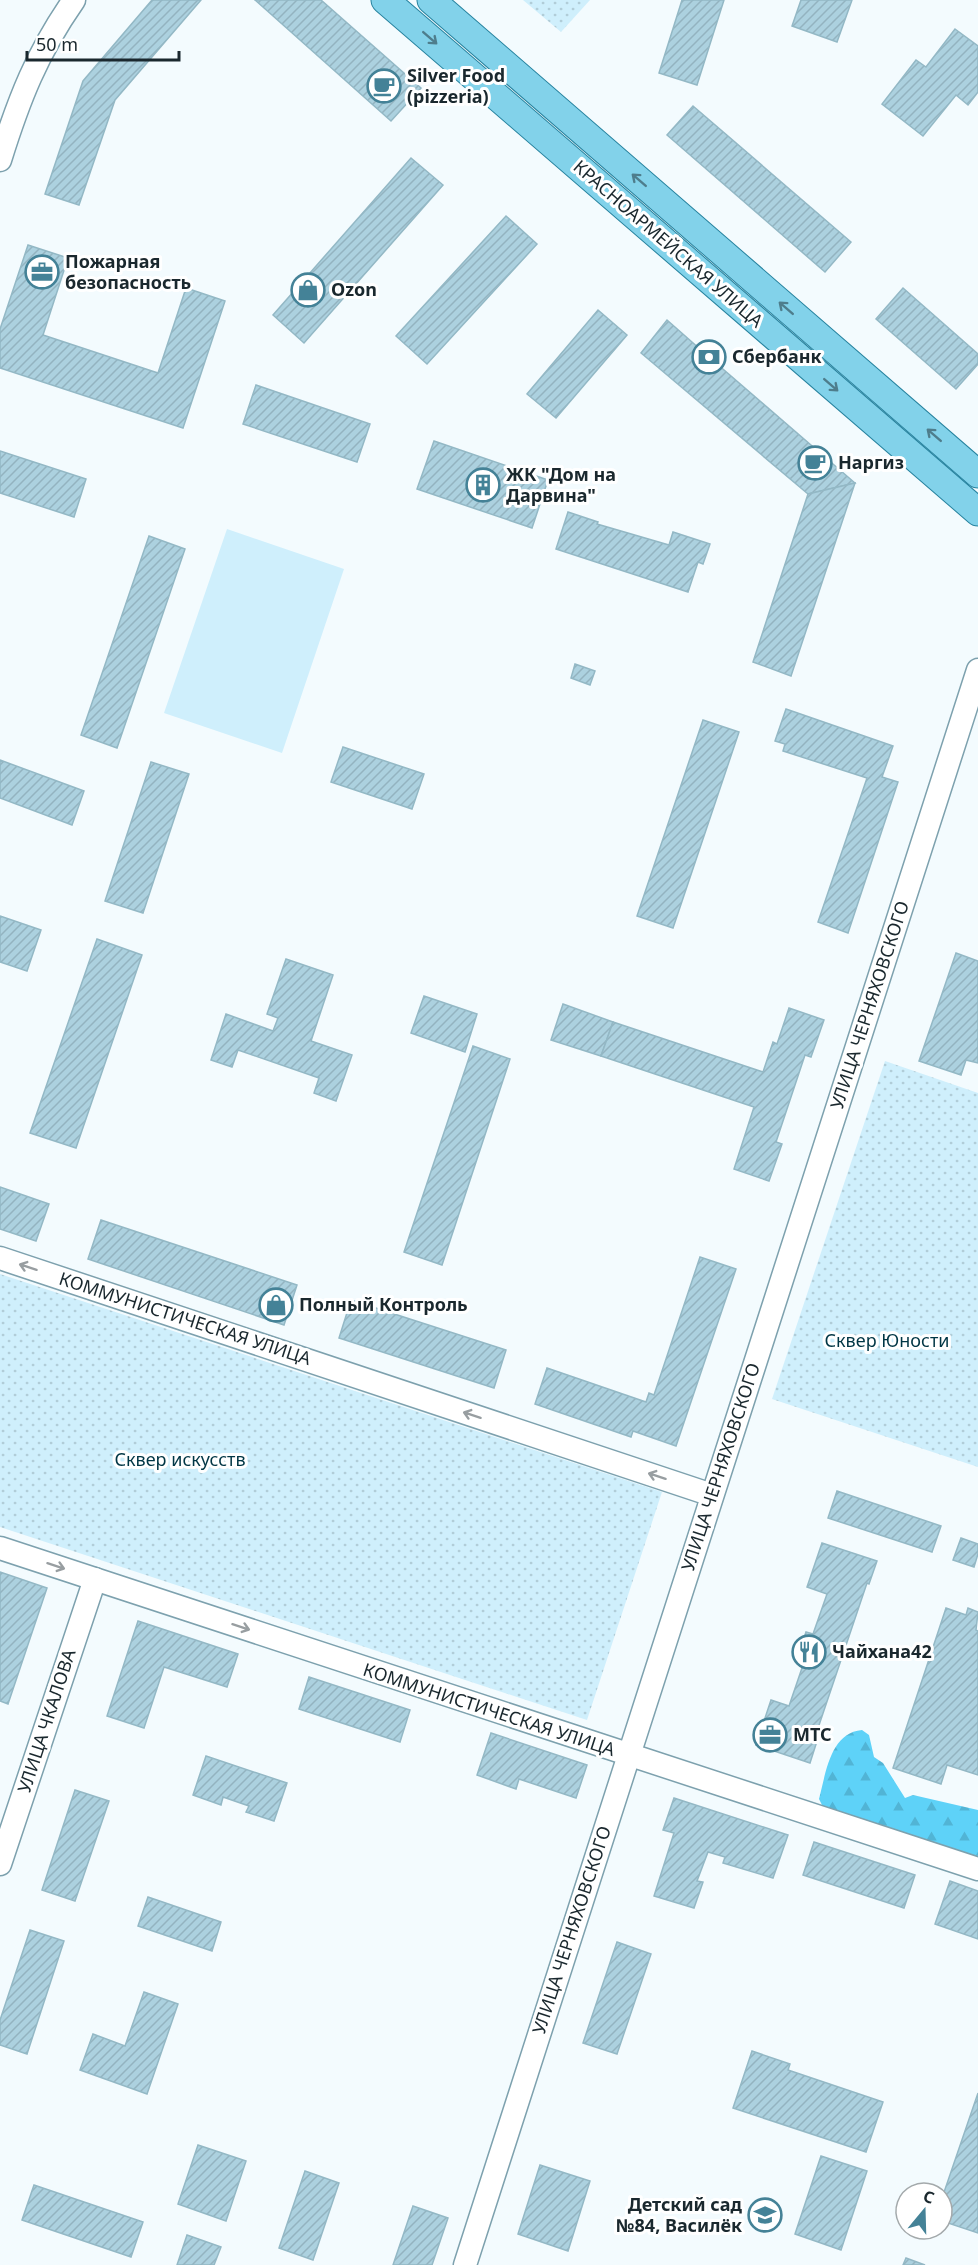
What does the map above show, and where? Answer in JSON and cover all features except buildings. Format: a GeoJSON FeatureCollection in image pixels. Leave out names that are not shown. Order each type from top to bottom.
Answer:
{"type":"FeatureCollection","features":[{"type":"Feature","properties":{"kind":"main road","name":"КРАСНОАРМЕЙСКАЯ УЛИЦА"},"geometry":{"type":"LineString","coordinates":[[385,0],[978,512]]}},
{"type":"Feature","properties":{"kind":"main road","name":"КРАСНОАРМЕЙСКАЯ УЛИЦА"},"geometry":{"type":"LineString","coordinates":[[431,0],[978,474]]}},
{"type":"Feature","properties":{"kind":"street"},"geometry":{"type":"LineString","coordinates":[[0,160],[13,116],[30,74],[43,48],[74,0]]}},
{"type":"Feature","properties":{"kind":"street","name":"УЛИЦА ЧЕРНЯХОВСКОГО"},"geometry":{"type":"LineString","coordinates":[[465,2265],[978,670]]}},
{"type":"Feature","properties":{"kind":"street","name":"КОММУНИСТИЧЕСКАЯ УЛИЦА"},"geometry":{"type":"LineString","coordinates":[[0,1258],[712,1495]]}},
{"type":"Feature","properties":{"kind":"street","name":"КОММУНИСТИЧЕСКАЯ УЛИЦА"},"geometry":{"type":"LineString","coordinates":[[0,1548],[978,1869]]}},
{"type":"Feature","properties":{"kind":"street","name":"УЛИЦА ЧКАЛОВА"},"geometry":{"type":"LineString","coordinates":[[0,1863],[95,1579]]}},
{"type":"Feature","properties":{"kind":"green space"},"geometry":{"type":"Polygon","coordinates":[[[523,0],[590,0],[561,32],[523,0]]]}},
{"type":"Feature","properties":{"kind":"green space"},"geometry":{"type":"Polygon","coordinates":[[[227,529],[344,569],[282,753],[164,713],[227,529]]]}},
{"type":"Feature","properties":{"kind":"green space","name":"Сквер Юности"},"geometry":{"type":"Polygon","coordinates":[[[885,1061],[978,1093],[978,1467],[772,1399],[885,1061]]]}},
{"type":"Feature","properties":{"kind":"green space","name":"Сквер искусств"},"geometry":{"type":"Polygon","coordinates":[[[0,1274],[662,1492],[587,1720],[0,1527],[0,1274]]]}},
{"type":"Feature","properties":{"kind":"green space"},"geometry":{"type":"Polygon","coordinates":[[[862,1730],[869,1735],[874,1757],[883,1763],[905,1798],[913,1795],[978,1810],[978,1861],[823,1807],[819,1799],[827,1767],[836,1746],[851,1733],[862,1730]]]}},
{"type":"Feature","properties":{"kind":"place","name":"Silver Food (pizzeria)"},"geometry":{"type":"Point","coordinates":[384,86]}},
{"type":"Feature","properties":{"kind":"place","name":"Пожарная безопасность"},"geometry":{"type":"Point","coordinates":[42,272]}},
{"type":"Feature","properties":{"kind":"place","name":"Ozon"},"geometry":{"type":"Point","coordinates":[308,290]}},
{"type":"Feature","properties":{"kind":"place","name":"Сбербанк"},"geometry":{"type":"Point","coordinates":[709,357]}},
{"type":"Feature","properties":{"kind":"place","name":"Наргиз"},"geometry":{"type":"Point","coordinates":[815,463]}},
{"type":"Feature","properties":{"kind":"place","name":"ЖК \"Дом на Дарвина\""},"geometry":{"type":"Point","coordinates":[483,485]}},
{"type":"Feature","properties":{"kind":"place","name":"Полный Контроль"},"geometry":{"type":"Point","coordinates":[276,1305]}},
{"type":"Feature","properties":{"kind":"place","name":"Чайхана42"},"geometry":{"type":"Point","coordinates":[809,1652]}},
{"type":"Feature","properties":{"kind":"place","name":"МТС"},"geometry":{"type":"Point","coordinates":[770,1735]}},
{"type":"Feature","properties":{"kind":"place","name":"Детский сад №84, Василёк"},"geometry":{"type":"Point","coordinates":[765,2215]}}]}
